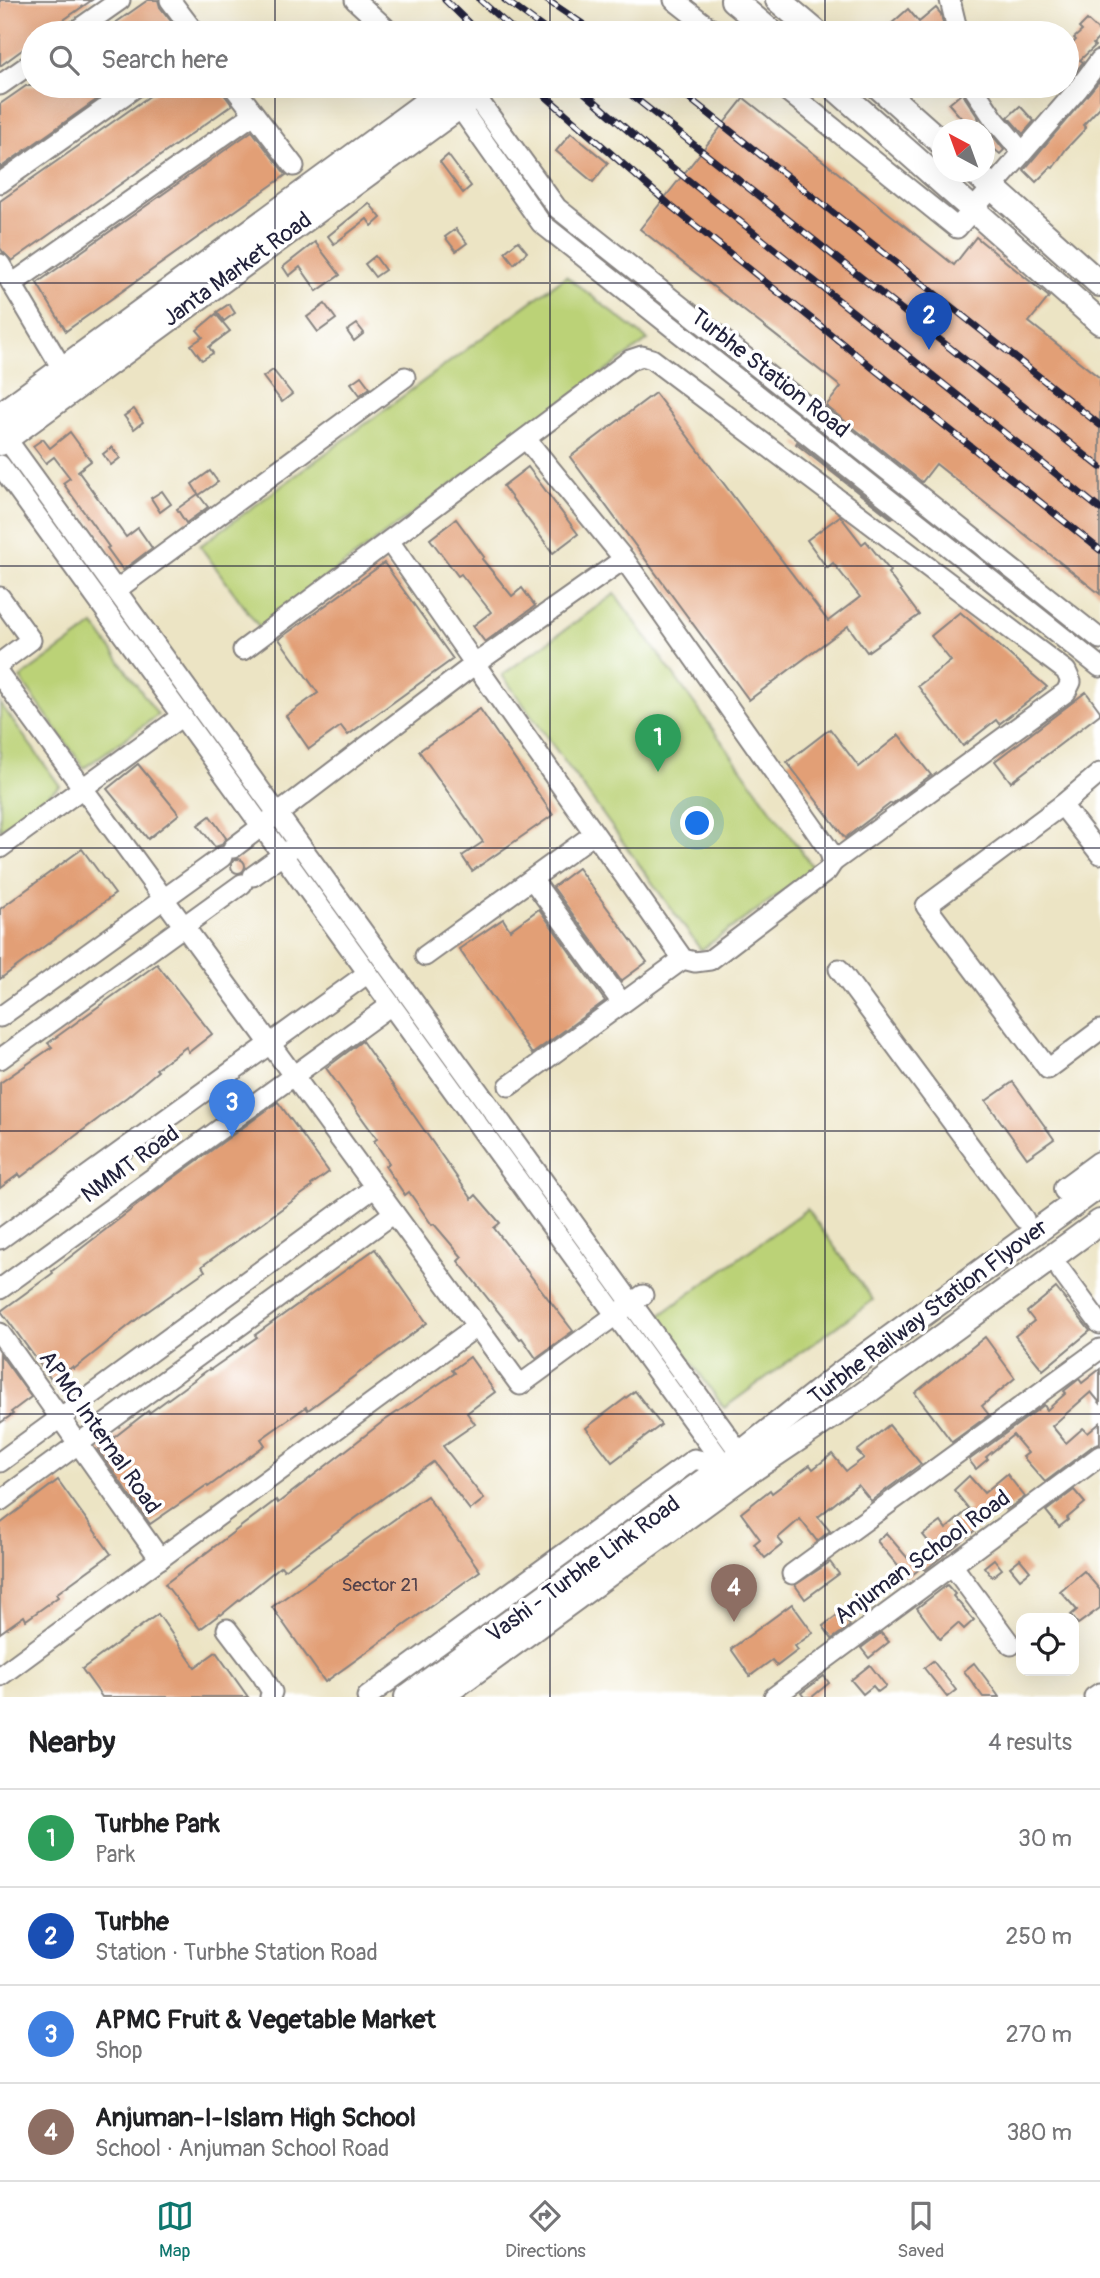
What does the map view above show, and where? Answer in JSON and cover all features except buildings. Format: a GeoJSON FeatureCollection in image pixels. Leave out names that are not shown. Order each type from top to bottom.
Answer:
{"type":"FeatureCollection","features":[{"type":"Feature","properties":{"kind":"main road"},"geometry":{"type":"LineString","coordinates":[[733,0],[758,21]]}},
{"type":"Feature","properties":{"kind":"main road"},"geometry":{"type":"LineString","coordinates":[[778,0],[803,21]]}},
{"type":"Feature","properties":{"kind":"main road","name":"Janta Market Road"},"geometry":{"type":"LineString","coordinates":[[2,432],[69,379],[448,98]]}},
{"type":"Feature","properties":{"kind":"main road"},"geometry":{"type":"LineString","coordinates":[[847,98],[1100,322]]}},
{"type":"Feature","properties":{"kind":"main road"},"geometry":{"type":"LineString","coordinates":[[892,98],[932,133]]}},
{"type":"Feature","properties":{"kind":"main road"},"geometry":{"type":"LineString","coordinates":[[986,182],[1100,284]]}},
{"type":"Feature","properties":{"kind":"main road"},"geometry":{"type":"LineString","coordinates":[[747,1461],[831,1360],[1100,1164]]}},
{"type":"Feature","properties":{"kind":"main road","name":"Turbhe Railway Station Flyover"},"geometry":{"type":"LineString","coordinates":[[747,1461],[842,1373],[1100,1185]]}},
{"type":"Feature","properties":{"kind":"main road","name":"Turbhe Railway Station Flyover"},"geometry":{"type":"LineString","coordinates":[[747,1461],[860,1397],[1100,1222]]}},
{"type":"Feature","properties":{"kind":"main road"},"geometry":{"type":"LineString","coordinates":[[747,1461],[871,1410],[1100,1242]]}},
{"type":"Feature","properties":{"kind":"main road","name":"Vashi - Turbhe Link Road"},"geometry":{"type":"LineString","coordinates":[[407,1697],[747,1461]]}},
{"type":"Feature","properties":{"kind":"main road","name":"Vashi - Turbhe Link Road"},"geometry":{"type":"LineString","coordinates":[[440,1697],[747,1461]]}},
{"type":"Feature","properties":{"kind":"street"},"geometry":{"type":"LineString","coordinates":[[90,21],[120,0]]}},
{"type":"Feature","properties":{"kind":"street"},"geometry":{"type":"LineString","coordinates":[[170,0],[186,21]]}},
{"type":"Feature","properties":{"kind":"street"},"geometry":{"type":"LineString","coordinates":[[355,0],[378,21]]}},
{"type":"Feature","properties":{"kind":"street"},"geometry":{"type":"LineString","coordinates":[[674,0],[701,21]]}},
{"type":"Feature","properties":{"kind":"street"},"geometry":{"type":"LineString","coordinates":[[950,0],[955,21]]}},
{"type":"Feature","properties":{"kind":"street"},"geometry":{"type":"LineString","coordinates":[[1079,88],[1100,60]]}},
{"type":"Feature","properties":{"kind":"street"},"geometry":{"type":"LineString","coordinates":[[0,85],[21,70]]}},
{"type":"Feature","properties":{"kind":"street"},"geometry":{"type":"LineString","coordinates":[[0,183],[120,98]]}},
{"type":"Feature","properties":{"kind":"street"},"geometry":{"type":"LineString","coordinates":[[242,98],[293,166]]}},
{"type":"Feature","properties":{"kind":"street","name":"Turbhe Station Road"},"geometry":{"type":"LineString","coordinates":[[461,98],[541,223],[1100,667]]}},
{"type":"Feature","properties":{"kind":"street","name":"Turbhe Station Road"},"geometry":{"type":"LineString","coordinates":[[463,98],[557,208],[1100,639]]}},
{"type":"Feature","properties":{"kind":"street"},"geometry":{"type":"LineString","coordinates":[[796,98],[957,228],[973,209],[982,182]]}},
{"type":"Feature","properties":{"kind":"street"},"geometry":{"type":"LineString","coordinates":[[980,98],[1022,152]]}},
{"type":"Feature","properties":{"kind":"street"},"geometry":{"type":"LineString","coordinates":[[995,171],[1022,152],[1070,98]]}},
{"type":"Feature","properties":{"kind":"street"},"geometry":{"type":"LineString","coordinates":[[12,284],[254,114]]}},
{"type":"Feature","properties":{"kind":"street"},"geometry":{"type":"LineString","coordinates":[[0,264],[69,379]]}},
{"type":"Feature","properties":{"kind":"street"},"geometry":{"type":"LineString","coordinates":[[662,319],[675,301]]}},
{"type":"Feature","properties":{"kind":"street"},"geometry":{"type":"LineString","coordinates":[[243,650],[388,541],[526,439],[630,360],[642,356],[652,359],[1066,670],[1071,682],[1066,692],[833,862],[827,871],[710,960],[695,962],[682,959],[388,541]]}},
{"type":"Feature","properties":{"kind":"street"},"geometry":{"type":"LineString","coordinates":[[116,590],[405,377]]}},
{"type":"Feature","properties":{"kind":"street"},"geometry":{"type":"LineString","coordinates":[[2,432],[485,1099],[630,1304],[747,1461]]}},
{"type":"Feature","properties":{"kind":"street"},"geometry":{"type":"LineString","coordinates":[[526,439],[624,559],[829,850],[833,862]]}},
{"type":"Feature","properties":{"kind":"street"},"geometry":{"type":"LineString","coordinates":[[846,466],[860,448]]}},
{"type":"Feature","properties":{"kind":"street"},"geometry":{"type":"LineString","coordinates":[[0,465],[468,1111],[630,1304]]}},
{"type":"Feature","properties":{"kind":"street"},"geometry":{"type":"LineString","coordinates":[[0,1017],[228,853],[475,664],[624,559]]}},
{"type":"Feature","properties":{"kind":"street"},"geometry":{"type":"LineString","coordinates":[[1026,608],[1039,591]]}},
{"type":"Feature","properties":{"kind":"street"},"geometry":{"type":"LineString","coordinates":[[0,597],[31,640],[0,663]]}},
{"type":"Feature","properties":{"kind":"street"},"geometry":{"type":"LineString","coordinates":[[0,675],[520,1385],[630,1304]]}},
{"type":"Feature","properties":{"kind":"street"},"geometry":{"type":"LineString","coordinates":[[0,848],[182,716]]}},
{"type":"Feature","properties":{"kind":"street"},"geometry":{"type":"LineString","coordinates":[[1100,773],[1062,805],[926,906],[1048,1069],[1100,1030]]}},
{"type":"Feature","properties":{"kind":"street"},"geometry":{"type":"LineString","coordinates":[[1062,805],[1100,854]]}},
{"type":"Feature","properties":{"kind":"street"},"geometry":{"type":"LineString","coordinates":[[425,956],[594,834]]}},
{"type":"Feature","properties":{"kind":"street"},"geometry":{"type":"LineString","coordinates":[[0,1059],[299,843]]}},
{"type":"Feature","properties":{"kind":"street"},"geometry":{"type":"LineString","coordinates":[[532,879],[622,1003]]}},
{"type":"Feature","properties":{"kind":"street"},"geometry":{"type":"LineString","coordinates":[[509,1086],[682,959]]}},
{"type":"Feature","properties":{"kind":"street"},"geometry":{"type":"LineString","coordinates":[[839,969],[1024,1219]]}},
{"type":"Feature","properties":{"kind":"street"},"geometry":{"type":"LineString","coordinates":[[0,1240],[270,1044],[372,978],[393,973]]}},
{"type":"Feature","properties":{"kind":"street","name":"NMMT Road"},"geometry":{"type":"LineString","coordinates":[[0,1289],[391,1005]]}},
{"type":"Feature","properties":{"kind":"street"},"geometry":{"type":"LineString","coordinates":[[468,1111],[485,1099]]}},
{"type":"Feature","properties":{"kind":"street"},"geometry":{"type":"LineString","coordinates":[[0,1462],[375,1187]]}},
{"type":"Feature","properties":{"kind":"street"},"geometry":{"type":"LineString","coordinates":[[0,1501],[394,1213]]}},
{"type":"Feature","properties":{"kind":"street"},"geometry":{"type":"LineString","coordinates":[[1061,1271],[1100,1324]]}},
{"type":"Feature","properties":{"kind":"street"},"geometry":{"type":"LineString","coordinates":[[0,1676],[477,1326]]}},
{"type":"Feature","properties":{"kind":"street","name":"APMC Internal Road"},"geometry":{"type":"LineString","coordinates":[[0,1333],[160,1559]]}},
{"type":"Feature","properties":{"kind":"street"},"geometry":{"type":"LineString","coordinates":[[792,1574],[1100,1349]]}},
{"type":"Feature","properties":{"kind":"street","name":"Anjuman School Road"},"geometry":{"type":"LineString","coordinates":[[774,1697],[1100,1456]]}},
{"type":"Feature","properties":{"kind":"street"},"geometry":{"type":"LineString","coordinates":[[367,1697],[694,1459],[747,1461]]}},
{"type":"Feature","properties":{"kind":"street"},"geometry":{"type":"LineString","coordinates":[[952,1565],[1011,1645]]}},
{"type":"Feature","properties":{"kind":"street"},"geometry":{"type":"LineString","coordinates":[[227,1629],[262,1675],[272,1692],[270,1697]]}},
{"type":"Feature","properties":{"kind":"street"},"geometry":{"type":"LineString","coordinates":[[1094,1697],[1100,1693]]}},
{"type":"Feature","properties":{"kind":"green space"},"geometry":{"type":"Polygon","coordinates":[[[566,276],[648,340],[259,627],[200,546],[566,276]]]}},
{"type":"Feature","properties":{"kind":"green space"},"geometry":{"type":"Polygon","coordinates":[[[615,594],[814,869],[701,950],[502,675],[615,594]]]}},
{"type":"Feature","properties":{"kind":"green space"},"geometry":{"type":"Polygon","coordinates":[[[94,625],[158,715],[84,768],[20,678],[94,625]]]}},
{"type":"Feature","properties":{"kind":"green space"},"geometry":{"type":"Polygon","coordinates":[[[0,703],[60,786],[0,830],[0,703]]]}},
{"type":"Feature","properties":{"kind":"green space"},"geometry":{"type":"Polygon","coordinates":[[[807,1209],[873,1300],[724,1408],[659,1316],[807,1209]]]}},
{"type":"Feature","properties":{"kind":"railway"},"geometry":{"type":"LineString","coordinates":[[445,0],[467,21]]}},
{"type":"Feature","properties":{"kind":"railway"},"geometry":{"type":"LineString","coordinates":[[480,0],[504,21]]}},
{"type":"Feature","properties":{"kind":"railway"},"geometry":{"type":"LineString","coordinates":[[505,0],[534,21]]}},
{"type":"Feature","properties":{"kind":"railway"},"geometry":{"type":"LineString","coordinates":[[547,0],[578,21]]}},
{"type":"Feature","properties":{"kind":"railway"},"geometry":{"type":"LineString","coordinates":[[548,98],[672,207],[1100,550]]}},
{"type":"Feature","properties":{"kind":"railway"},"geometry":{"type":"LineString","coordinates":[[591,98],[648,148],[1100,509]]}},
{"type":"Feature","properties":{"kind":"railway"},"geometry":{"type":"LineString","coordinates":[[635,98],[1100,467]]}},
{"type":"Feature","properties":{"kind":"railway"},"geometry":{"type":"LineString","coordinates":[[689,98],[1100,425]]}},
{"type":"Feature","properties":{"kind":"place","name":"Turbhe"},"geometry":{"type":"Point","coordinates":[929,350]}},
{"type":"Feature","properties":{"kind":"place","name":"Turbhe Park"},"geometry":{"type":"Point","coordinates":[658,772]}},
{"type":"Feature","properties":{"kind":"place","name":"APMC Fruit & Vegetable Market"},"geometry":{"type":"Point","coordinates":[232,1137]}},
{"type":"Feature","properties":{"kind":"place","name":"Anjuman-I-Islam High School"},"geometry":{"type":"Point","coordinates":[734,1622]}}]}
